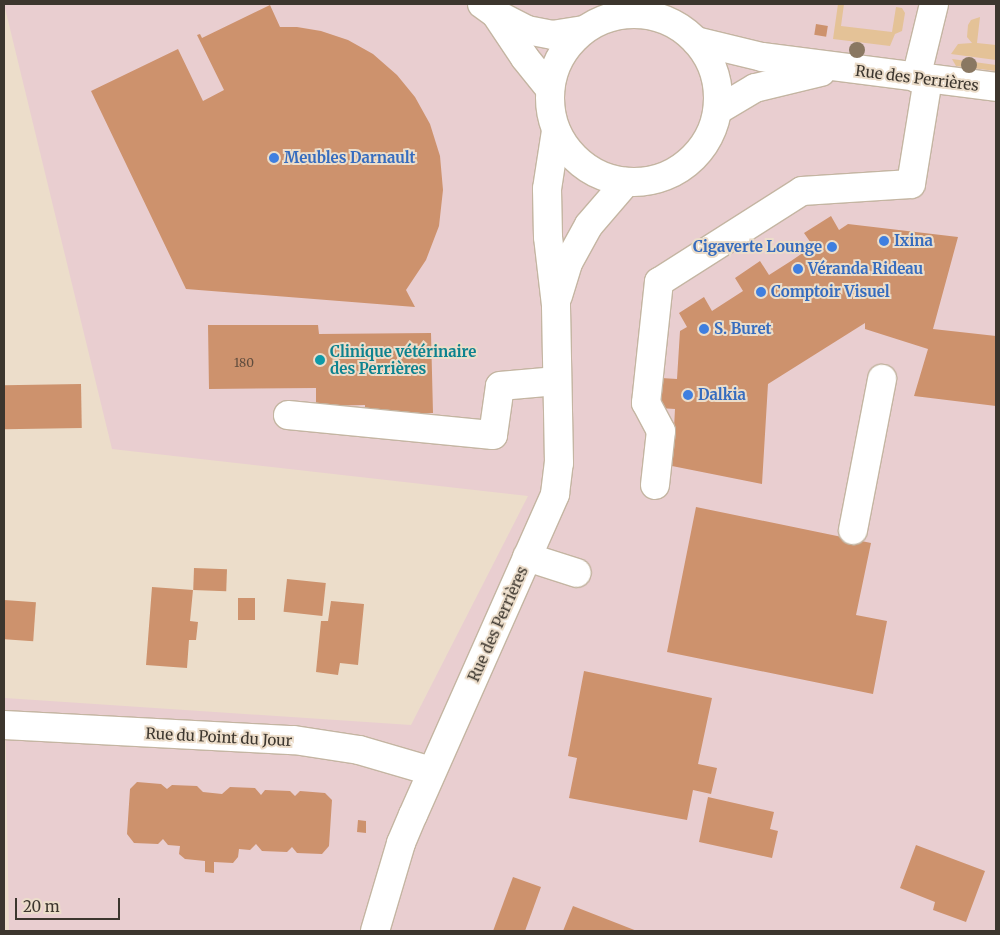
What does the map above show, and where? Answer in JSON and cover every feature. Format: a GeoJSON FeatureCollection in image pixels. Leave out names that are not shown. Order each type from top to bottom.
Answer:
{"type":"FeatureCollection","features":[{"type":"Feature","properties":{"kind":"street"},"geometry":{"type":"LineString","coordinates":[[655,485],[661,431],[646,403],[659,282],[802,191],[911,184],[922,78],[934,4]]}},
{"type":"Feature","properties":{"kind":"street"},"geometry":{"type":"LineString","coordinates":[[489,9],[527,30],[552,35],[584,30]]}},
{"type":"Feature","properties":{"kind":"street"},"geometry":{"type":"LineString","coordinates":[[489,9],[524,58],[550,89]]}},
{"type":"Feature","properties":{"kind":"street"},"geometry":{"type":"LineString","coordinates":[[630,14],[654,16],[677,25],[696,41],[714,73],[718,110],[710,134],[695,156],[676,171],[652,180],[626,182],[597,174],[572,156],[556,131],[550,110],[550,89],[561,56],[584,30],[605,18],[630,14]]}},
{"type":"Feature","properties":{"kind":"street","name":"Rue des Perrières"},"geometry":{"type":"LineString","coordinates":[[696,41],[762,56],[838,68],[996,87]]}},
{"type":"Feature","properties":{"kind":"street","name":"Rue des Perrières"},"geometry":{"type":"LineString","coordinates":[[718,110],[755,88],[838,68]]}},
{"type":"Feature","properties":{"kind":"street","name":"Rue des Perrières"},"geometry":{"type":"LineString","coordinates":[[375,931],[401,843],[431,771],[555,494],[559,463],[556,305],[548,237],[547,189],[556,131]]}},
{"type":"Feature","properties":{"kind":"street","name":"Rue des Perrières"},"geometry":{"type":"LineString","coordinates":[[556,305],[568,263],[588,225],[626,182]]}},
{"type":"Feature","properties":{"kind":"street"},"geometry":{"type":"LineString","coordinates":[[853,530],[882,379]]}},
{"type":"Feature","properties":{"kind":"street"},"geometry":{"type":"LineString","coordinates":[[288,415],[493,435],[500,386],[557,381]]}},
{"type":"Feature","properties":{"kind":"street"},"geometry":{"type":"LineString","coordinates":[[527,557],[577,573]]}},
{"type":"Feature","properties":{"kind":"street","name":"Rue du Point du Jour"},"geometry":{"type":"LineString","coordinates":[[4,725],[294,740],[359,750],[431,771]]}},
{"type":"Feature","properties":{"kind":"shaded area"},"geometry":{"type":"Polygon","coordinates":[[[4,4],[996,4],[996,931],[9,931],[5,698],[411,725],[528,496],[112,449],[4,4]]]}},
{"type":"Feature","properties":{"kind":"shaded area"},"geometry":{"type":"Polygon","coordinates":[[[838,4],[844,4],[841,26],[892,32],[896,7],[902,8],[905,13],[902,31],[895,34],[890,46],[833,39],[838,4]]]}},
{"type":"Feature","properties":{"kind":"shaded area"},"geometry":{"type":"Polygon","coordinates":[[[980,17],[977,43],[996,45],[996,60],[951,54],[958,44],[972,43],[967,37],[968,25],[971,20],[980,17]]]}},
{"type":"Feature","properties":{"kind":"shaded area"},"geometry":{"type":"Polygon","coordinates":[[[952,59],[996,65],[996,71],[956,66],[952,59]]]}},
{"type":"Feature","properties":{"kind":"building","name":"Meubles Darnault"},"geometry":{"type":"Polygon","coordinates":[[[270,5],[280,27],[297,27],[321,31],[348,40],[373,54],[397,75],[415,97],[430,124],[440,156],[443,190],[439,226],[426,260],[406,290],[415,307],[186,289],[91,91],[178,49],[203,101],[224,90],[197,35],[200,34],[202,38],[270,5]]]}},
{"type":"Feature","properties":{"kind":"building"},"geometry":{"type":"Polygon","coordinates":[[[816,24],[828,26],[826,37],[814,35],[816,24]]]}},
{"type":"Feature","properties":{"kind":"building"},"geometry":{"type":"Polygon","coordinates":[[[831,216],[839,230],[848,224],[958,237],[933,329],[996,336],[996,406],[914,396],[928,349],[865,329],[865,323],[768,384],[762,484],[672,466],[675,409],[659,408],[661,378],[677,379],[680,331],[687,327],[679,313],[704,297],[712,311],[743,291],[735,278],[760,261],[769,275],[791,261],[813,246],[804,233],[831,216]]]}},
{"type":"Feature","properties":{"kind":"building","name":"Clinique vétérinaire des Perrières"},"geometry":{"type":"Polygon","coordinates":[[[208,325],[318,325],[319,334],[431,333],[433,413],[365,413],[365,405],[316,406],[316,388],[209,389],[208,325]]]}},
{"type":"Feature","properties":{"kind":"building"},"geometry":{"type":"Polygon","coordinates":[[[81,384],[82,428],[5,429],[4,385],[81,384]]]}},
{"type":"Feature","properties":{"kind":"building"},"geometry":{"type":"Polygon","coordinates":[[[696,507],[871,543],[856,615],[887,621],[873,694],[667,652],[696,507]]]}},
{"type":"Feature","properties":{"kind":"building"},"geometry":{"type":"Polygon","coordinates":[[[194,568],[227,569],[226,591],[193,590],[194,568]]]}},
{"type":"Feature","properties":{"kind":"building"},"geometry":{"type":"Polygon","coordinates":[[[287,579],[326,583],[322,616],[284,612],[287,579]]]}},
{"type":"Feature","properties":{"kind":"building"},"geometry":{"type":"Polygon","coordinates":[[[152,587],[193,590],[190,621],[198,622],[196,640],[189,640],[187,668],[146,665],[152,587]]]}},
{"type":"Feature","properties":{"kind":"building"},"geometry":{"type":"Polygon","coordinates":[[[238,598],[255,598],[255,620],[238,620],[238,598]]]}},
{"type":"Feature","properties":{"kind":"building"},"geometry":{"type":"Polygon","coordinates":[[[4,600],[36,602],[33,641],[4,639],[4,600]]]}},
{"type":"Feature","properties":{"kind":"building"},"geometry":{"type":"Polygon","coordinates":[[[331,601],[364,604],[358,665],[340,663],[338,675],[316,672],[321,621],[328,621],[331,601]]]}},
{"type":"Feature","properties":{"kind":"building"},"geometry":{"type":"Polygon","coordinates":[[[584,671],[712,698],[698,764],[717,768],[711,794],[693,790],[687,820],[569,798],[577,758],[568,756],[584,671]]]}},
{"type":"Feature","properties":{"kind":"building"},"geometry":{"type":"Polygon","coordinates":[[[137,782],[161,784],[167,789],[172,785],[197,786],[203,792],[222,794],[230,787],[255,788],[261,795],[265,790],[290,791],[295,796],[300,791],[325,793],[332,800],[329,846],[322,854],[297,853],[292,847],[287,852],[262,851],[256,844],[250,850],[239,849],[238,857],[233,863],[214,862],[214,873],[205,872],[205,861],[185,859],[179,854],[180,846],[168,845],[163,839],[158,844],[134,843],[127,834],[130,789],[137,782]]]}},
{"type":"Feature","properties":{"kind":"building"},"geometry":{"type":"Polygon","coordinates":[[[708,797],[774,812],[770,829],[778,831],[772,858],[699,842],[708,797]]]}},
{"type":"Feature","properties":{"kind":"building"},"geometry":{"type":"Polygon","coordinates":[[[358,820],[366,821],[366,833],[357,832],[358,820]]]}},
{"type":"Feature","properties":{"kind":"building"},"geometry":{"type":"Polygon","coordinates":[[[916,845],[985,871],[966,922],[933,910],[935,902],[900,888],[916,845]]]}},
{"type":"Feature","properties":{"kind":"building"},"geometry":{"type":"Polygon","coordinates":[[[513,877],[541,887],[525,931],[493,931],[513,877]]]}},
{"type":"Feature","properties":{"kind":"building"},"geometry":{"type":"Polygon","coordinates":[[[573,906],[637,931],[563,931],[573,906]]]}},
{"type":"Feature","properties":{"kind":"place","name":"Meubles Darnault"},"geometry":{"type":"Point","coordinates":[274,158]}},
{"type":"Feature","properties":{"kind":"place","name":"Ixina"},"geometry":{"type":"Point","coordinates":[884,241]}},
{"type":"Feature","properties":{"kind":"place","name":"Cigaverte Lounge"},"geometry":{"type":"Point","coordinates":[832,247]}},
{"type":"Feature","properties":{"kind":"place","name":"Véranda Rideau"},"geometry":{"type":"Point","coordinates":[798,269]}},
{"type":"Feature","properties":{"kind":"place","name":"Comptoir Visuel"},"geometry":{"type":"Point","coordinates":[761,292]}},
{"type":"Feature","properties":{"kind":"place","name":"S. Buret"},"geometry":{"type":"Point","coordinates":[704,329]}},
{"type":"Feature","properties":{"kind":"place","name":"Clinique vétérinaire des Perrières"},"geometry":{"type":"Point","coordinates":[320,360]}},
{"type":"Feature","properties":{"kind":"place","name":"Dalkia"},"geometry":{"type":"Point","coordinates":[688,395]}}]}
